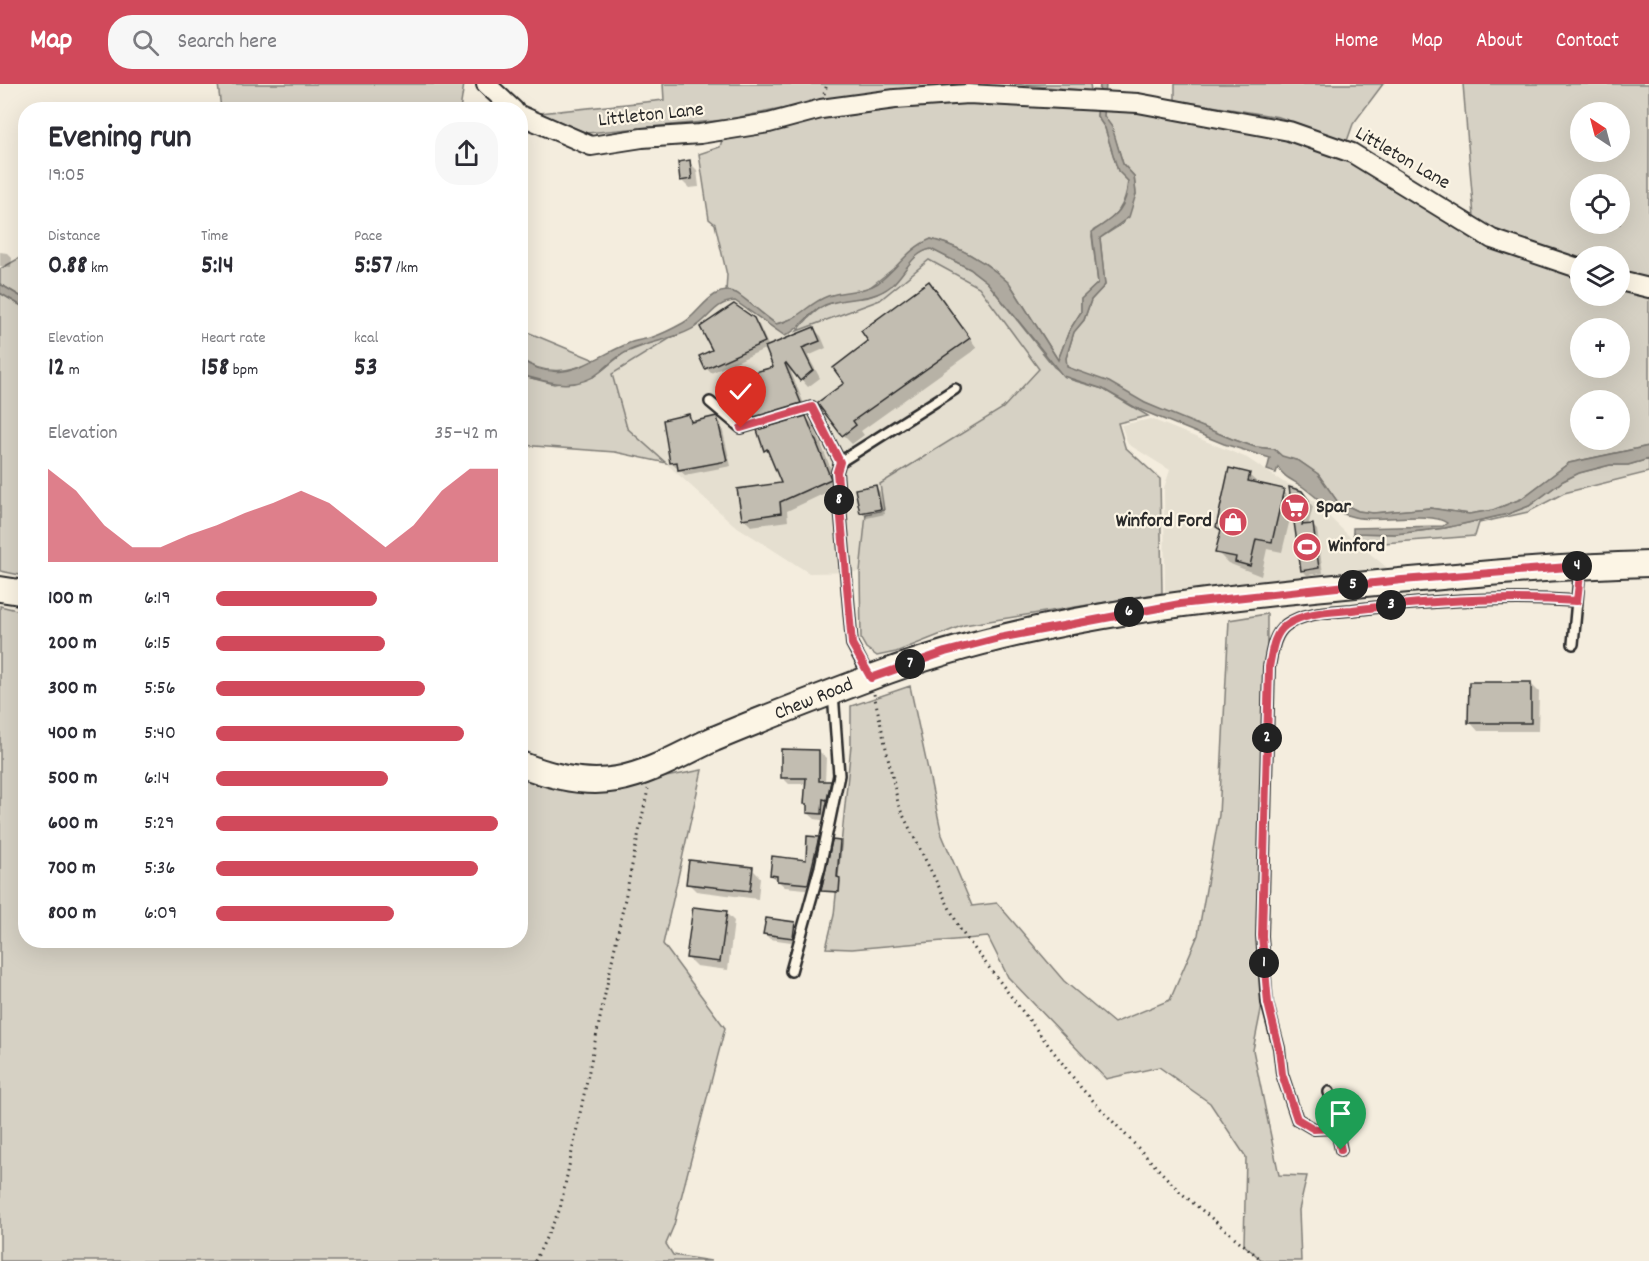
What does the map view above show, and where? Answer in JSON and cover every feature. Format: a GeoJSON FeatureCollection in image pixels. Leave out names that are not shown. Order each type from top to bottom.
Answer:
{"type":"FeatureCollection","features":[{"type":"Feature","properties":{"kind":"main road","name":"Chew Road"},"geometry":{"type":"LineString","coordinates":[[528,767],[561,778],[616,780],[652,768],[717,738],[871,678],[945,652],[999,638],[1180,604],[1402,580],[1581,566],[1649,564]]}},
{"type":"Feature","properties":{"kind":"main road"},"geometry":{"type":"LineString","coordinates":[[0,589],[18,592]]}},
{"type":"Feature","properties":{"kind":"street"},"geometry":{"type":"LineString","coordinates":[[486,84],[505,102]]}},
{"type":"Feature","properties":{"kind":"street","name":"Littleton Lane"},"geometry":{"type":"LineString","coordinates":[[528,118],[591,146],[642,138],[700,134],[769,123],[821,109],[895,99],[968,94],[1138,103],[1289,131],[1352,153],[1492,239],[1570,265]]}},
{"type":"Feature","properties":{"kind":"street"},"geometry":{"type":"LineString","coordinates":[[1630,283],[1649,288]]}},
{"type":"Feature","properties":{"kind":"lane"},"geometry":{"type":"LineString","coordinates":[[871,678],[852,644],[837,472],[840,462],[955,390]]}},
{"type":"Feature","properties":{"kind":"lane"},"geometry":{"type":"LineString","coordinates":[[710,402],[741,428],[812,407],[840,462]]}},
{"type":"Feature","properties":{"kind":"lane"},"geometry":{"type":"LineString","coordinates":[[1573,644],[1581,566]]}},
{"type":"Feature","properties":{"kind":"lane"},"geometry":{"type":"LineString","coordinates":[[1336,1128],[1314,1129],[1297,1119],[1282,1074],[1279,1048],[1268,1003],[1262,936],[1269,667],[1275,641],[1284,626],[1307,615],[1396,604],[1490,599],[1525,598],[1577,601]]}},
{"type":"Feature","properties":{"kind":"lane"},"geometry":{"type":"LineString","coordinates":[[791,971],[820,867],[839,775],[833,693]]}},
{"type":"Feature","properties":{"kind":"lane"},"geometry":{"type":"LineString","coordinates":[[1329,1092],[1341,1150]]}},
{"type":"Feature","properties":{"kind":"path"},"geometry":{"type":"LineString","coordinates":[[871,678],[899,807],[961,931],[1082,1089],[1180,1192],[1263,1261]]}},
{"type":"Feature","properties":{"kind":"path"},"geometry":{"type":"LineString","coordinates":[[535,1261],[560,1209],[652,768]]}},
{"type":"Feature","properties":{"kind":"shaded area"},"geometry":{"type":"Polygon","coordinates":[[[218,84],[464,84],[461,102],[220,102],[218,84]]]}},
{"type":"Feature","properties":{"kind":"shaded area"},"geometry":{"type":"Polygon","coordinates":[[[663,84],[981,84],[939,86],[833,99],[724,120],[587,133],[540,113],[664,100],[663,84]]]}},
{"type":"Feature","properties":{"kind":"shaded area"},"geometry":{"type":"Polygon","coordinates":[[[1014,84],[1090,84],[1091,91],[1014,84]]]}},
{"type":"Feature","properties":{"kind":"shaded area"},"geometry":{"type":"Polygon","coordinates":[[[1100,84],[1106,84],[1104,116],[1112,127],[1123,164],[1134,176],[1136,194],[1129,217],[1100,238],[1105,285],[1091,300],[1084,320],[1074,332],[1066,358],[1067,367],[1109,382],[1145,403],[1232,439],[1255,447],[1274,449],[1282,456],[1299,461],[1318,474],[1337,501],[1358,511],[1373,513],[1430,508],[1469,514],[1493,510],[1521,499],[1569,463],[1649,446],[1649,459],[1579,473],[1563,481],[1529,506],[1508,514],[1445,528],[1395,534],[1353,533],[1353,528],[1443,526],[1447,523],[1429,517],[1376,519],[1354,517],[1338,512],[1286,476],[1278,467],[1276,473],[1267,470],[1270,458],[1224,444],[1136,408],[1103,389],[1063,376],[987,282],[970,269],[931,249],[918,255],[896,281],[883,291],[867,297],[825,305],[785,336],[735,301],[719,306],[692,329],[628,351],[591,378],[581,382],[561,384],[528,377],[528,363],[549,371],[562,371],[575,368],[630,343],[660,334],[689,319],[706,301],[720,292],[736,293],[776,324],[784,322],[828,296],[866,288],[878,283],[909,253],[931,239],[953,246],[973,257],[993,269],[1010,284],[1058,360],[1069,331],[1081,312],[1081,299],[1098,283],[1092,232],[1118,212],[1127,191],[1128,181],[1118,171],[1105,128],[1097,116],[1100,84]]]}},
{"type":"Feature","properties":{"kind":"shaded area"},"geometry":{"type":"Polygon","coordinates":[[[1175,84],[1383,84],[1353,124],[1347,141],[1279,117],[1175,100],[1175,84]]]}},
{"type":"Feature","properties":{"kind":"shaded area"},"geometry":{"type":"Polygon","coordinates":[[[1463,84],[1649,84],[1649,280],[1630,276],[1630,246],[1570,246],[1570,258],[1497,235],[1474,217],[1463,84]]]}},
{"type":"Feature","properties":{"kind":"shaded area"},"geometry":{"type":"Polygon","coordinates":[[[985,101],[1098,106],[1097,116],[1105,128],[1118,170],[1128,181],[1125,197],[1118,211],[1108,222],[1094,230],[1092,236],[1098,283],[1081,299],[1081,312],[1069,331],[1058,360],[1010,284],[993,269],[974,257],[953,246],[931,239],[869,288],[820,300],[798,317],[776,324],[736,293],[726,292],[727,275],[715,224],[709,219],[699,154],[720,147],[722,140],[824,116],[898,106],[985,101]]]}},
{"type":"Feature","properties":{"kind":"shaded area"},"geometry":{"type":"Polygon","coordinates":[[[1104,105],[1266,131],[1354,158],[1469,230],[1570,270],[1570,306],[1630,306],[1630,289],[1649,294],[1649,446],[1569,463],[1521,499],[1493,510],[1469,514],[1430,508],[1373,513],[1358,511],[1337,501],[1318,474],[1299,461],[1282,457],[1274,449],[1255,447],[1162,411],[1067,367],[1066,358],[1074,332],[1084,320],[1091,300],[1105,285],[1100,238],[1122,224],[1136,194],[1134,176],[1123,164],[1114,135],[1104,116],[1104,105]]]}},
{"type":"Feature","properties":{"kind":"shaded area"},"geometry":{"type":"Polygon","coordinates":[[[931,249],[970,269],[987,282],[1054,367],[1072,380],[1103,389],[1148,416],[1118,423],[1125,447],[1160,479],[1162,593],[964,625],[896,652],[877,656],[866,648],[861,639],[860,572],[866,514],[884,510],[880,484],[1003,408],[1039,369],[979,287],[929,260],[880,300],[797,331],[824,306],[846,299],[879,294],[890,286],[916,256],[931,249]]]}},
{"type":"Feature","properties":{"kind":"shaded area"},"geometry":{"type":"Polygon","coordinates":[[[18,259],[18,295],[0,284],[0,269],[18,259]]]}},
{"type":"Feature","properties":{"kind":"shaded area"},"geometry":{"type":"Polygon","coordinates":[[[929,260],[979,287],[1039,369],[1003,408],[880,483],[884,510],[866,515],[860,572],[809,573],[733,524],[627,428],[612,374],[682,331],[698,326],[722,303],[735,301],[785,336],[821,320],[880,300],[929,260]]]}},
{"type":"Feature","properties":{"kind":"shaded area"},"geometry":{"type":"Polygon","coordinates":[[[0,284],[18,295],[18,304],[0,293],[0,284]]]}},
{"type":"Feature","properties":{"kind":"shaded area"},"geometry":{"type":"Polygon","coordinates":[[[0,293],[18,304],[18,575],[0,571],[0,293]]]}},
{"type":"Feature","properties":{"kind":"shaded area"},"geometry":{"type":"Polygon","coordinates":[[[682,331],[612,374],[627,428],[666,463],[615,452],[528,446],[528,377],[554,384],[593,377],[624,353],[682,331]]]}},
{"type":"Feature","properties":{"kind":"shaded area"},"geometry":{"type":"Polygon","coordinates":[[[528,332],[597,361],[568,370],[549,370],[528,364],[528,332]]]}},
{"type":"Feature","properties":{"kind":"shaded area"},"geometry":{"type":"Polygon","coordinates":[[[1151,419],[1247,458],[1283,482],[1300,488],[1351,538],[1391,571],[1165,594],[1164,488],[1170,470],[1128,444],[1121,425],[1151,419]]]}},
{"type":"Feature","properties":{"kind":"shaded area"},"geometry":{"type":"Polygon","coordinates":[[[1649,459],[1649,472],[1564,493],[1528,512],[1479,523],[1475,536],[1383,543],[1355,540],[1353,533],[1395,534],[1445,528],[1508,514],[1529,506],[1563,481],[1579,473],[1649,459]]]}},
{"type":"Feature","properties":{"kind":"shaded area"},"geometry":{"type":"Polygon","coordinates":[[[0,606],[18,610],[18,948],[528,948],[528,777],[562,789],[615,792],[650,780],[702,770],[663,944],[725,1028],[674,1225],[666,1244],[673,1255],[711,1261],[0,1261],[0,606]]]}},
{"type":"Feature","properties":{"kind":"shaded area"},"geometry":{"type":"Polygon","coordinates":[[[1267,614],[1266,985],[1253,1050],[1279,1175],[1307,1176],[1299,1210],[1301,1261],[1263,1261],[1244,1245],[1246,1157],[1210,1103],[1159,1067],[1106,1079],[1008,977],[988,937],[852,949],[826,948],[834,915],[851,745],[851,706],[910,686],[942,835],[972,906],[997,903],[1064,981],[1114,1023],[1170,1000],[1198,935],[1219,815],[1229,620],[1267,614]]]}},
{"type":"Feature","properties":{"kind":"building"},"geometry":{"type":"Polygon","coordinates":[[[690,160],[692,179],[680,181],[678,162],[690,160]]]}},
{"type":"Feature","properties":{"kind":"building"},"geometry":{"type":"Polygon","coordinates":[[[929,281],[970,338],[853,421],[856,425],[842,436],[817,403],[844,383],[833,368],[868,341],[861,331],[929,281]]]}},
{"type":"Feature","properties":{"kind":"building"},"geometry":{"type":"Polygon","coordinates":[[[734,304],[754,318],[765,342],[705,369],[699,356],[712,350],[700,327],[734,304]]]}},
{"type":"Feature","properties":{"kind":"building"},"geometry":{"type":"Polygon","coordinates":[[[814,327],[820,341],[802,348],[813,370],[800,381],[785,364],[801,403],[754,417],[745,375],[773,367],[765,347],[814,327]]]}},
{"type":"Feature","properties":{"kind":"building"},"geometry":{"type":"Polygon","coordinates":[[[689,414],[691,422],[717,416],[727,461],[678,470],[677,462],[670,463],[663,420],[689,414]]]}},
{"type":"Feature","properties":{"kind":"building"},"geometry":{"type":"Polygon","coordinates":[[[806,416],[831,479],[780,502],[781,513],[742,519],[737,489],[781,483],[767,449],[764,451],[757,430],[806,416]]]}},
{"type":"Feature","properties":{"kind":"building"},"geometry":{"type":"Polygon","coordinates":[[[1229,468],[1250,473],[1248,481],[1284,489],[1272,542],[1256,539],[1250,566],[1235,562],[1236,557],[1215,553],[1221,530],[1216,527],[1229,468]]]}},
{"type":"Feature","properties":{"kind":"building"},"geometry":{"type":"Polygon","coordinates":[[[876,485],[881,509],[860,513],[855,489],[876,485]]]}},
{"type":"Feature","properties":{"kind":"building","name":"Winford"},"geometry":{"type":"Polygon","coordinates":[[[1289,487],[1302,491],[1309,501],[1302,525],[1313,524],[1319,568],[1301,571],[1289,487]]]}},
{"type":"Feature","properties":{"kind":"building"},"geometry":{"type":"Polygon","coordinates":[[[1469,682],[1531,682],[1531,723],[1468,723],[1469,682]]]}},
{"type":"Feature","properties":{"kind":"building"},"geometry":{"type":"Polygon","coordinates":[[[781,749],[819,750],[819,781],[831,781],[827,800],[823,799],[822,814],[807,813],[807,804],[804,804],[806,778],[781,778],[781,749]]]}},
{"type":"Feature","properties":{"kind":"building"},"geometry":{"type":"Polygon","coordinates":[[[807,836],[819,837],[808,884],[777,881],[777,876],[770,875],[772,856],[806,860],[807,836]]]}},
{"type":"Feature","properties":{"kind":"building"},"geometry":{"type":"Polygon","coordinates":[[[832,840],[840,841],[837,877],[840,878],[839,892],[821,891],[832,840]]]}},
{"type":"Feature","properties":{"kind":"building"},"geometry":{"type":"Polygon","coordinates":[[[689,860],[753,867],[750,891],[686,884],[689,860]]]}},
{"type":"Feature","properties":{"kind":"building"},"geometry":{"type":"Polygon","coordinates":[[[693,907],[727,911],[720,962],[686,958],[693,907]]]}},
{"type":"Feature","properties":{"kind":"building"},"geometry":{"type":"Polygon","coordinates":[[[766,918],[795,922],[793,938],[763,934],[766,918]]]}},
{"type":"Feature","properties":{"kind":"place","name":"Spar"},"geometry":{"type":"Point","coordinates":[1295,508]}},
{"type":"Feature","properties":{"kind":"place","name":"Winford Ford"},"geometry":{"type":"Point","coordinates":[1233,522]}},
{"type":"Feature","properties":{"kind":"place","name":"Winford"},"geometry":{"type":"Point","coordinates":[1307,547]}},
{"type":"Feature","properties":{"kind":"route"},"geometry":{"type":"LineString","coordinates":[[741,428],[812,407],[840,462],[837,472],[852,644],[871,678],[945,652],[999,638],[1180,604],[1402,580],[1581,566],[1577,601],[1525,598],[1396,604],[1307,615],[1284,626],[1275,641],[1269,667],[1262,936],[1268,1003],[1279,1048],[1282,1074],[1297,1119],[1314,1129],[1336,1128],[1341,1150]]}}]}
